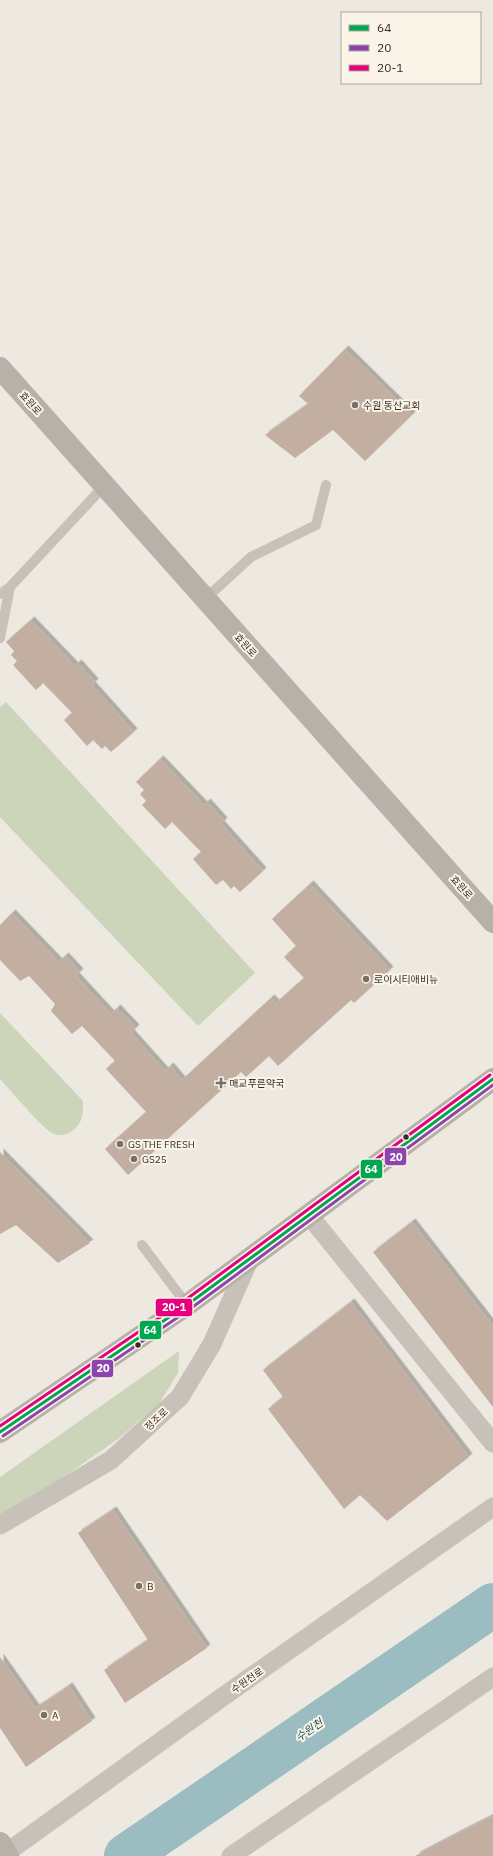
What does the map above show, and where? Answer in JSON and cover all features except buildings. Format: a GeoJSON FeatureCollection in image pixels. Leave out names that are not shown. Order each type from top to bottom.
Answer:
{"type":"FeatureCollection","features":[{"type":"Feature","properties":{"kind":"street","name":"효원로"},"geometry":{"type":"LineString","coordinates":[[0,368],[493,922]]}},
{"type":"Feature","properties":{"kind":"street","name":"정조로"},"geometry":{"type":"LineString","coordinates":[[0,1432],[187,1305],[308,1214],[493,1079]]}},
{"type":"Feature","properties":{"kind":"street"},"geometry":{"type":"LineString","coordinates":[[308,1214],[493,1443]]}},
{"type":"Feature","properties":{"kind":"street","name":"정조로"},"geometry":{"type":"LineString","coordinates":[[0,1525],[111,1460],[180,1397],[212,1344],[250,1258]]}},
{"type":"Feature","properties":{"kind":"street","name":"수원천로"},"geometry":{"type":"LineString","coordinates":[[4,1852],[493,1507]]}},
{"type":"Feature","properties":{"kind":"street"},"geometry":{"type":"LineString","coordinates":[[231,1856],[493,1677]]}},
{"type":"Feature","properties":{"kind":"lane"},"geometry":{"type":"LineString","coordinates":[[0,594],[10,587],[105,485]]}},
{"type":"Feature","properties":{"kind":"lane"},"geometry":{"type":"LineString","coordinates":[[205,598],[251,557],[316,525],[326,485]]}},
{"type":"Feature","properties":{"kind":"lane"},"geometry":{"type":"LineString","coordinates":[[0,638],[10,587]]}},
{"type":"Feature","properties":{"kind":"lane"},"geometry":{"type":"LineString","coordinates":[[142,1245],[187,1305]]}},
{"type":"Feature","properties":{"kind":"green space"},"geometry":{"type":"Polygon","coordinates":[[[6,702],[255,973],[198,1026],[0,817],[0,707],[6,702]]]}},
{"type":"Feature","properties":{"kind":"green space"},"geometry":{"type":"Polygon","coordinates":[[[0,1013],[83,1101],[80,1122],[76,1128],[70,1132],[64,1135],[59,1135],[49,1131],[0,1079],[0,1013]]]}},
{"type":"Feature","properties":{"kind":"green space"},"geometry":{"type":"Polygon","coordinates":[[[179,1351],[178,1373],[159,1404],[118,1439],[65,1476],[0,1516],[0,1477],[179,1351]]]}},
{"type":"Feature","properties":{"kind":"waterway","name":"수원천"},"geometry":{"type":"LineString","coordinates":[[126,1856],[493,1605]]}},
{"type":"Feature","properties":{"kind":"transit line","name":"20-1"},"geometry":{"type":"LineString","coordinates":[[0,1426],[184,1301],[490,1075]]}},
{"type":"Feature","properties":{"kind":"transit line","name":"64"},"geometry":{"type":"LineString","coordinates":[[0,1432],[187,1305],[493,1079]]}},
{"type":"Feature","properties":{"kind":"transit line","name":"20"},"geometry":{"type":"LineString","coordinates":[[3,1436],[190,1309],[493,1085]]}},
{"type":"Feature","properties":{"kind":"place","name":"수원 동산교회"},"geometry":{"type":"Point","coordinates":[355,405]}},
{"type":"Feature","properties":{"kind":"place","name":"로이시티애비뉴"},"geometry":{"type":"Point","coordinates":[366,979]}},
{"type":"Feature","properties":{"kind":"place","name":"매교푸른약국"},"geometry":{"type":"Point","coordinates":[221,1083]}},
{"type":"Feature","properties":{"kind":"place","name":"GS THE FRESH"},"geometry":{"type":"Point","coordinates":[120,1144]}},
{"type":"Feature","properties":{"kind":"place","name":"GS25"},"geometry":{"type":"Point","coordinates":[134,1159]}},
{"type":"Feature","properties":{"kind":"place","name":"B"},"geometry":{"type":"Point","coordinates":[139,1586]}},
{"type":"Feature","properties":{"kind":"place","name":"A"},"geometry":{"type":"Point","coordinates":[44,1715]}}]}
